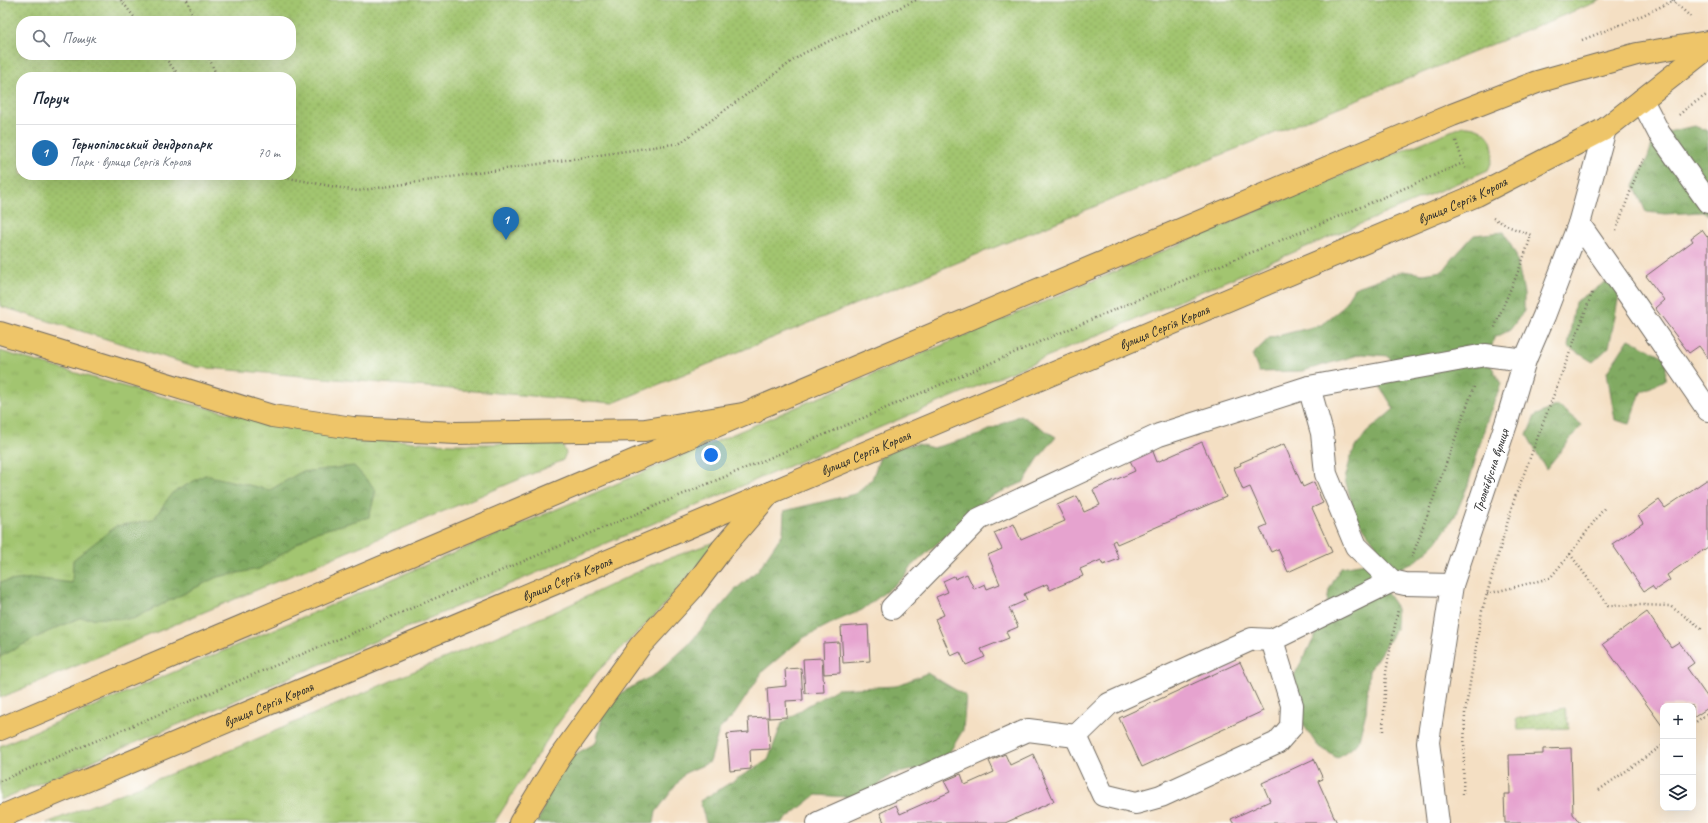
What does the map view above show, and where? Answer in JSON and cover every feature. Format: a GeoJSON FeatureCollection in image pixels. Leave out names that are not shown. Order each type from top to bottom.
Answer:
{"type":"FeatureCollection","features":[{"type":"Feature","properties":{"kind":"main road"},"geometry":{"type":"LineString","coordinates":[[0,729],[278,610],[755,412],[1452,115],[1537,82],[1637,54],[1708,42]]}},
{"type":"Feature","properties":{"kind":"main road","name":"вулиця Сергія Короля"},"geometry":{"type":"LineString","coordinates":[[0,817],[1477,195],[1605,128],[1708,48]]}},
{"type":"Feature","properties":{"kind":"main road"},"geometry":{"type":"LineString","coordinates":[[0,333],[272,416],[353,428],[456,433],[645,430],[755,412]]}},
{"type":"Feature","properties":{"kind":"main road"},"geometry":{"type":"LineString","coordinates":[[520,823],[560,757],[640,646],[692,589],[722,549],[770,493]]}},
{"type":"Feature","properties":{"kind":"street"},"geometry":{"type":"LineString","coordinates":[[1642,100],[1659,133],[1708,202]]}},
{"type":"Feature","properties":{"kind":"street","name":"Тролейбусна вулиця"},"geometry":{"type":"LineString","coordinates":[[1438,823],[1428,742],[1452,585],[1507,420],[1525,360],[1544,316],[1579,224],[1605,128]]}},
{"type":"Feature","properties":{"kind":"street"},"geometry":{"type":"LineString","coordinates":[[1579,224],[1708,410]]}},
{"type":"Feature","properties":{"kind":"street"},"geometry":{"type":"LineString","coordinates":[[892,608],[979,519],[1159,436],[1309,387],[1485,355],[1525,360]]}},
{"type":"Feature","properties":{"kind":"street"},"geometry":{"type":"LineString","coordinates":[[1309,387],[1322,434],[1326,474],[1356,546],[1399,582]]}},
{"type":"Feature","properties":{"kind":"street"},"geometry":{"type":"LineString","coordinates":[[1076,736],[1109,704],[1252,639],[1272,640],[1399,582],[1452,585]]}},
{"type":"Feature","properties":{"kind":"street"},"geometry":{"type":"LineString","coordinates":[[1076,736],[1103,795],[1136,803],[1161,796],[1277,743],[1291,727],[1292,706],[1272,640]]}},
{"type":"Feature","properties":{"kind":"street"},"geometry":{"type":"LineString","coordinates":[[818,823],[1028,730],[1076,736]]}},
{"type":"Feature","properties":{"kind":"path"},"geometry":{"type":"LineString","coordinates":[[121,0],[133,16]]}},
{"type":"Feature","properties":{"kind":"path"},"geometry":{"type":"LineString","coordinates":[[187,0],[193,16]]}},
{"type":"Feature","properties":{"kind":"path"},"geometry":{"type":"LineString","coordinates":[[296,179],[357,191],[680,142],[802,54],[916,0]]}},
{"type":"Feature","properties":{"kind":"path"},"geometry":{"type":"LineString","coordinates":[[167,60],[176,72]]}},
{"type":"Feature","properties":{"kind":"path"},"geometry":{"type":"LineString","coordinates":[[210,60],[215,72]]}},
{"type":"Feature","properties":{"kind":"path"},"geometry":{"type":"LineString","coordinates":[[1463,797],[1465,713],[1482,611],[1514,500],[1639,168],[1659,133],[1688,107],[1708,94]]}},
{"type":"Feature","properties":{"kind":"path"},"geometry":{"type":"LineString","coordinates":[[1454,134],[1468,176]]}},
{"type":"Feature","properties":{"kind":"path"},"geometry":{"type":"LineString","coordinates":[[0,781],[798,446],[1154,293],[1463,164]]}},
{"type":"Feature","properties":{"kind":"path"},"geometry":{"type":"LineString","coordinates":[[1383,731],[1386,672],[1397,613],[1399,582],[1415,546],[1503,304],[1526,255],[1532,235],[1510,227],[1487,215]]}},
{"type":"Feature","properties":{"kind":"path"},"geometry":{"type":"LineString","coordinates":[[1487,594],[1550,578],[1570,554],[1604,507]]}},
{"type":"Feature","properties":{"kind":"path"},"geometry":{"type":"LineString","coordinates":[[1570,554],[1608,606],[1670,606],[1703,629]]}},
{"type":"Feature","properties":{"kind":"path"},"geometry":{"type":"LineString","coordinates":[[1696,722],[1708,713]]}},
{"type":"Feature","properties":{"kind":"path"},"geometry":{"type":"LineString","coordinates":[[1599,790],[1660,747]]}},
{"type":"Feature","properties":{"kind":"green space"},"geometry":{"type":"Polygon","coordinates":[[[0,0],[1601,0],[613,403],[197,367],[0,306],[0,0]]]}},
{"type":"Feature","properties":{"kind":"green space"},"geometry":{"type":"Polygon","coordinates":[[[1463,126],[1480,129],[1490,139],[1493,154],[1488,170],[0,800],[0,746],[1342,175],[1463,126]]]}},
{"type":"Feature","properties":{"kind":"green space"},"geometry":{"type":"Polygon","coordinates":[[[1694,126],[1708,131],[1708,215],[1703,212],[1665,214],[1646,212],[1634,186],[1648,157],[1655,135],[1694,126]]]}},
{"type":"Feature","properties":{"kind":"green space"},"geometry":{"type":"Polygon","coordinates":[[[1504,232],[1516,255],[1524,293],[1524,311],[1510,330],[1494,338],[1488,360],[1501,384],[1487,420],[1468,485],[1455,516],[1436,543],[1414,563],[1394,570],[1355,516],[1345,479],[1352,453],[1366,433],[1394,409],[1374,376],[1394,368],[1389,356],[1362,354],[1303,371],[1259,372],[1252,355],[1269,338],[1321,325],[1341,309],[1354,288],[1403,271],[1423,274],[1443,271],[1474,235],[1504,232]]]}},
{"type":"Feature","properties":{"kind":"green space"},"geometry":{"type":"Polygon","coordinates":[[[1606,282],[1620,290],[1609,347],[1593,362],[1568,347],[1575,302],[1606,282]]]}},
{"type":"Feature","properties":{"kind":"green space"},"geometry":{"type":"Polygon","coordinates":[[[1629,339],[1667,358],[1665,380],[1641,392],[1630,424],[1615,420],[1607,372],[1629,339]]]}},
{"type":"Feature","properties":{"kind":"green space"},"geometry":{"type":"Polygon","coordinates":[[[0,351],[186,403],[281,424],[386,439],[452,444],[552,442],[563,446],[566,453],[563,460],[546,468],[0,698],[0,351]]]}},
{"type":"Feature","properties":{"kind":"green space"},"geometry":{"type":"Polygon","coordinates":[[[1557,405],[1582,425],[1546,469],[1527,435],[1535,416],[1557,405]]]}},
{"type":"Feature","properties":{"kind":"green space"},"geometry":{"type":"Polygon","coordinates":[[[1020,415],[1056,437],[1038,459],[1024,482],[989,497],[910,568],[906,576],[862,610],[803,638],[763,671],[734,715],[719,730],[710,762],[685,773],[656,812],[654,823],[537,823],[562,761],[596,743],[606,701],[656,674],[688,645],[735,590],[758,570],[783,533],[784,511],[855,494],[872,479],[880,457],[901,446],[918,444],[933,448],[979,435],[1020,415]]]}},
{"type":"Feature","properties":{"kind":"green space"},"geometry":{"type":"Polygon","coordinates":[[[354,466],[376,490],[369,517],[313,533],[259,569],[217,577],[133,619],[79,618],[43,634],[0,657],[0,582],[34,578],[72,583],[73,560],[116,526],[153,520],[172,493],[205,475],[270,490],[301,472],[354,466]]]}},
{"type":"Feature","properties":{"kind":"green space"},"geometry":{"type":"Polygon","coordinates":[[[720,540],[657,613],[596,673],[556,726],[494,823],[47,823],[238,747],[561,609],[656,563],[720,540]]]}},
{"type":"Feature","properties":{"kind":"green space"},"geometry":{"type":"Polygon","coordinates":[[[1366,563],[1396,606],[1396,629],[1369,671],[1366,712],[1358,743],[1337,758],[1317,745],[1303,724],[1289,698],[1290,683],[1325,618],[1329,590],[1341,567],[1366,563]]]}},
{"type":"Feature","properties":{"kind":"green space"},"geometry":{"type":"Polygon","coordinates":[[[927,673],[966,696],[963,730],[949,753],[924,768],[892,774],[863,798],[816,795],[781,823],[706,823],[700,801],[768,760],[782,723],[807,706],[837,689],[896,686],[927,673]]]}},
{"type":"Feature","properties":{"kind":"green space"},"geometry":{"type":"Polygon","coordinates":[[[1565,708],[1569,728],[1518,730],[1516,719],[1565,708]]]}},
{"type":"Feature","properties":{"kind":"building"},"geometry":{"type":"Polygon","coordinates":[[[1702,230],[1707,237],[1708,236],[1708,358],[1699,346],[1689,353],[1655,308],[1664,300],[1646,276],[1693,241],[1691,238],[1702,230]]]}},
{"type":"Feature","properties":{"kind":"building"},"geometry":{"type":"Polygon","coordinates":[[[1202,442],[1226,497],[1117,544],[1115,540],[1112,542],[1119,559],[1103,565],[1101,560],[1080,569],[1083,576],[1050,590],[1047,584],[1024,594],[1027,600],[1009,608],[1018,627],[1006,632],[1009,638],[981,649],[985,657],[966,665],[960,652],[951,656],[935,619],[944,615],[936,597],[948,592],[943,581],[954,576],[955,579],[967,574],[974,589],[985,584],[987,589],[1000,584],[988,555],[1002,549],[994,533],[1014,524],[1021,540],[1065,521],[1057,505],[1077,496],[1084,512],[1100,505],[1093,490],[1135,471],[1129,458],[1152,449],[1157,462],[1202,442]]]}},
{"type":"Feature","properties":{"kind":"building"},"geometry":{"type":"Polygon","coordinates":[[[1284,444],[1303,487],[1314,482],[1323,503],[1312,508],[1332,552],[1288,572],[1278,549],[1271,552],[1260,528],[1267,525],[1250,487],[1243,490],[1234,468],[1241,465],[1240,463],[1284,444]]]}},
{"type":"Feature","properties":{"kind":"building"},"geometry":{"type":"Polygon","coordinates":[[[1708,479],[1708,547],[1667,575],[1670,580],[1655,590],[1652,586],[1644,591],[1612,544],[1643,523],[1638,515],[1659,500],[1665,508],[1708,479]]]}},
{"type":"Feature","properties":{"kind":"building"},"geometry":{"type":"Polygon","coordinates":[[[1647,612],[1671,647],[1679,642],[1694,663],[1687,668],[1708,698],[1708,708],[1696,716],[1696,703],[1660,703],[1660,723],[1603,644],[1647,612]]]}},
{"type":"Feature","properties":{"kind":"building"},"geometry":{"type":"Polygon","coordinates":[[[868,625],[870,661],[843,663],[841,627],[868,625]]]}},
{"type":"Feature","properties":{"kind":"building"},"geometry":{"type":"Polygon","coordinates":[[[839,642],[840,673],[824,674],[823,643],[839,642]]]}},
{"type":"Feature","properties":{"kind":"building"},"geometry":{"type":"Polygon","coordinates":[[[822,658],[824,692],[805,693],[803,659],[822,658]]]}},
{"type":"Feature","properties":{"kind":"building"},"geometry":{"type":"Polygon","coordinates":[[[1240,662],[1263,711],[1142,767],[1119,718],[1240,662]]]}},
{"type":"Feature","properties":{"kind":"building"},"geometry":{"type":"Polygon","coordinates":[[[801,668],[803,700],[786,701],[787,717],[769,718],[767,688],[786,686],[785,669],[801,668]]]}},
{"type":"Feature","properties":{"kind":"building"},"geometry":{"type":"Polygon","coordinates":[[[768,717],[770,749],[750,750],[751,769],[730,771],[727,734],[749,732],[748,718],[768,717]]]}},
{"type":"Feature","properties":{"kind":"building"},"geometry":{"type":"Polygon","coordinates":[[[1571,748],[1573,814],[1580,823],[1505,823],[1504,794],[1510,794],[1509,755],[1543,754],[1543,749],[1571,748]]]}},
{"type":"Feature","properties":{"kind":"building"},"geometry":{"type":"Polygon","coordinates":[[[1005,754],[1010,765],[1033,754],[1054,801],[1005,823],[881,823],[884,822],[880,813],[896,805],[900,814],[950,792],[944,781],[961,774],[965,785],[994,772],[989,761],[1005,754]]]}},
{"type":"Feature","properties":{"kind":"building"},"geometry":{"type":"Polygon","coordinates":[[[1314,759],[1323,779],[1318,781],[1337,823],[1233,823],[1231,819],[1270,801],[1262,783],[1314,759]]]}},
{"type":"Feature","properties":{"kind":"place","name":"Тернопільський дендропарк"},"geometry":{"type":"Point","coordinates":[506,240]}}]}
